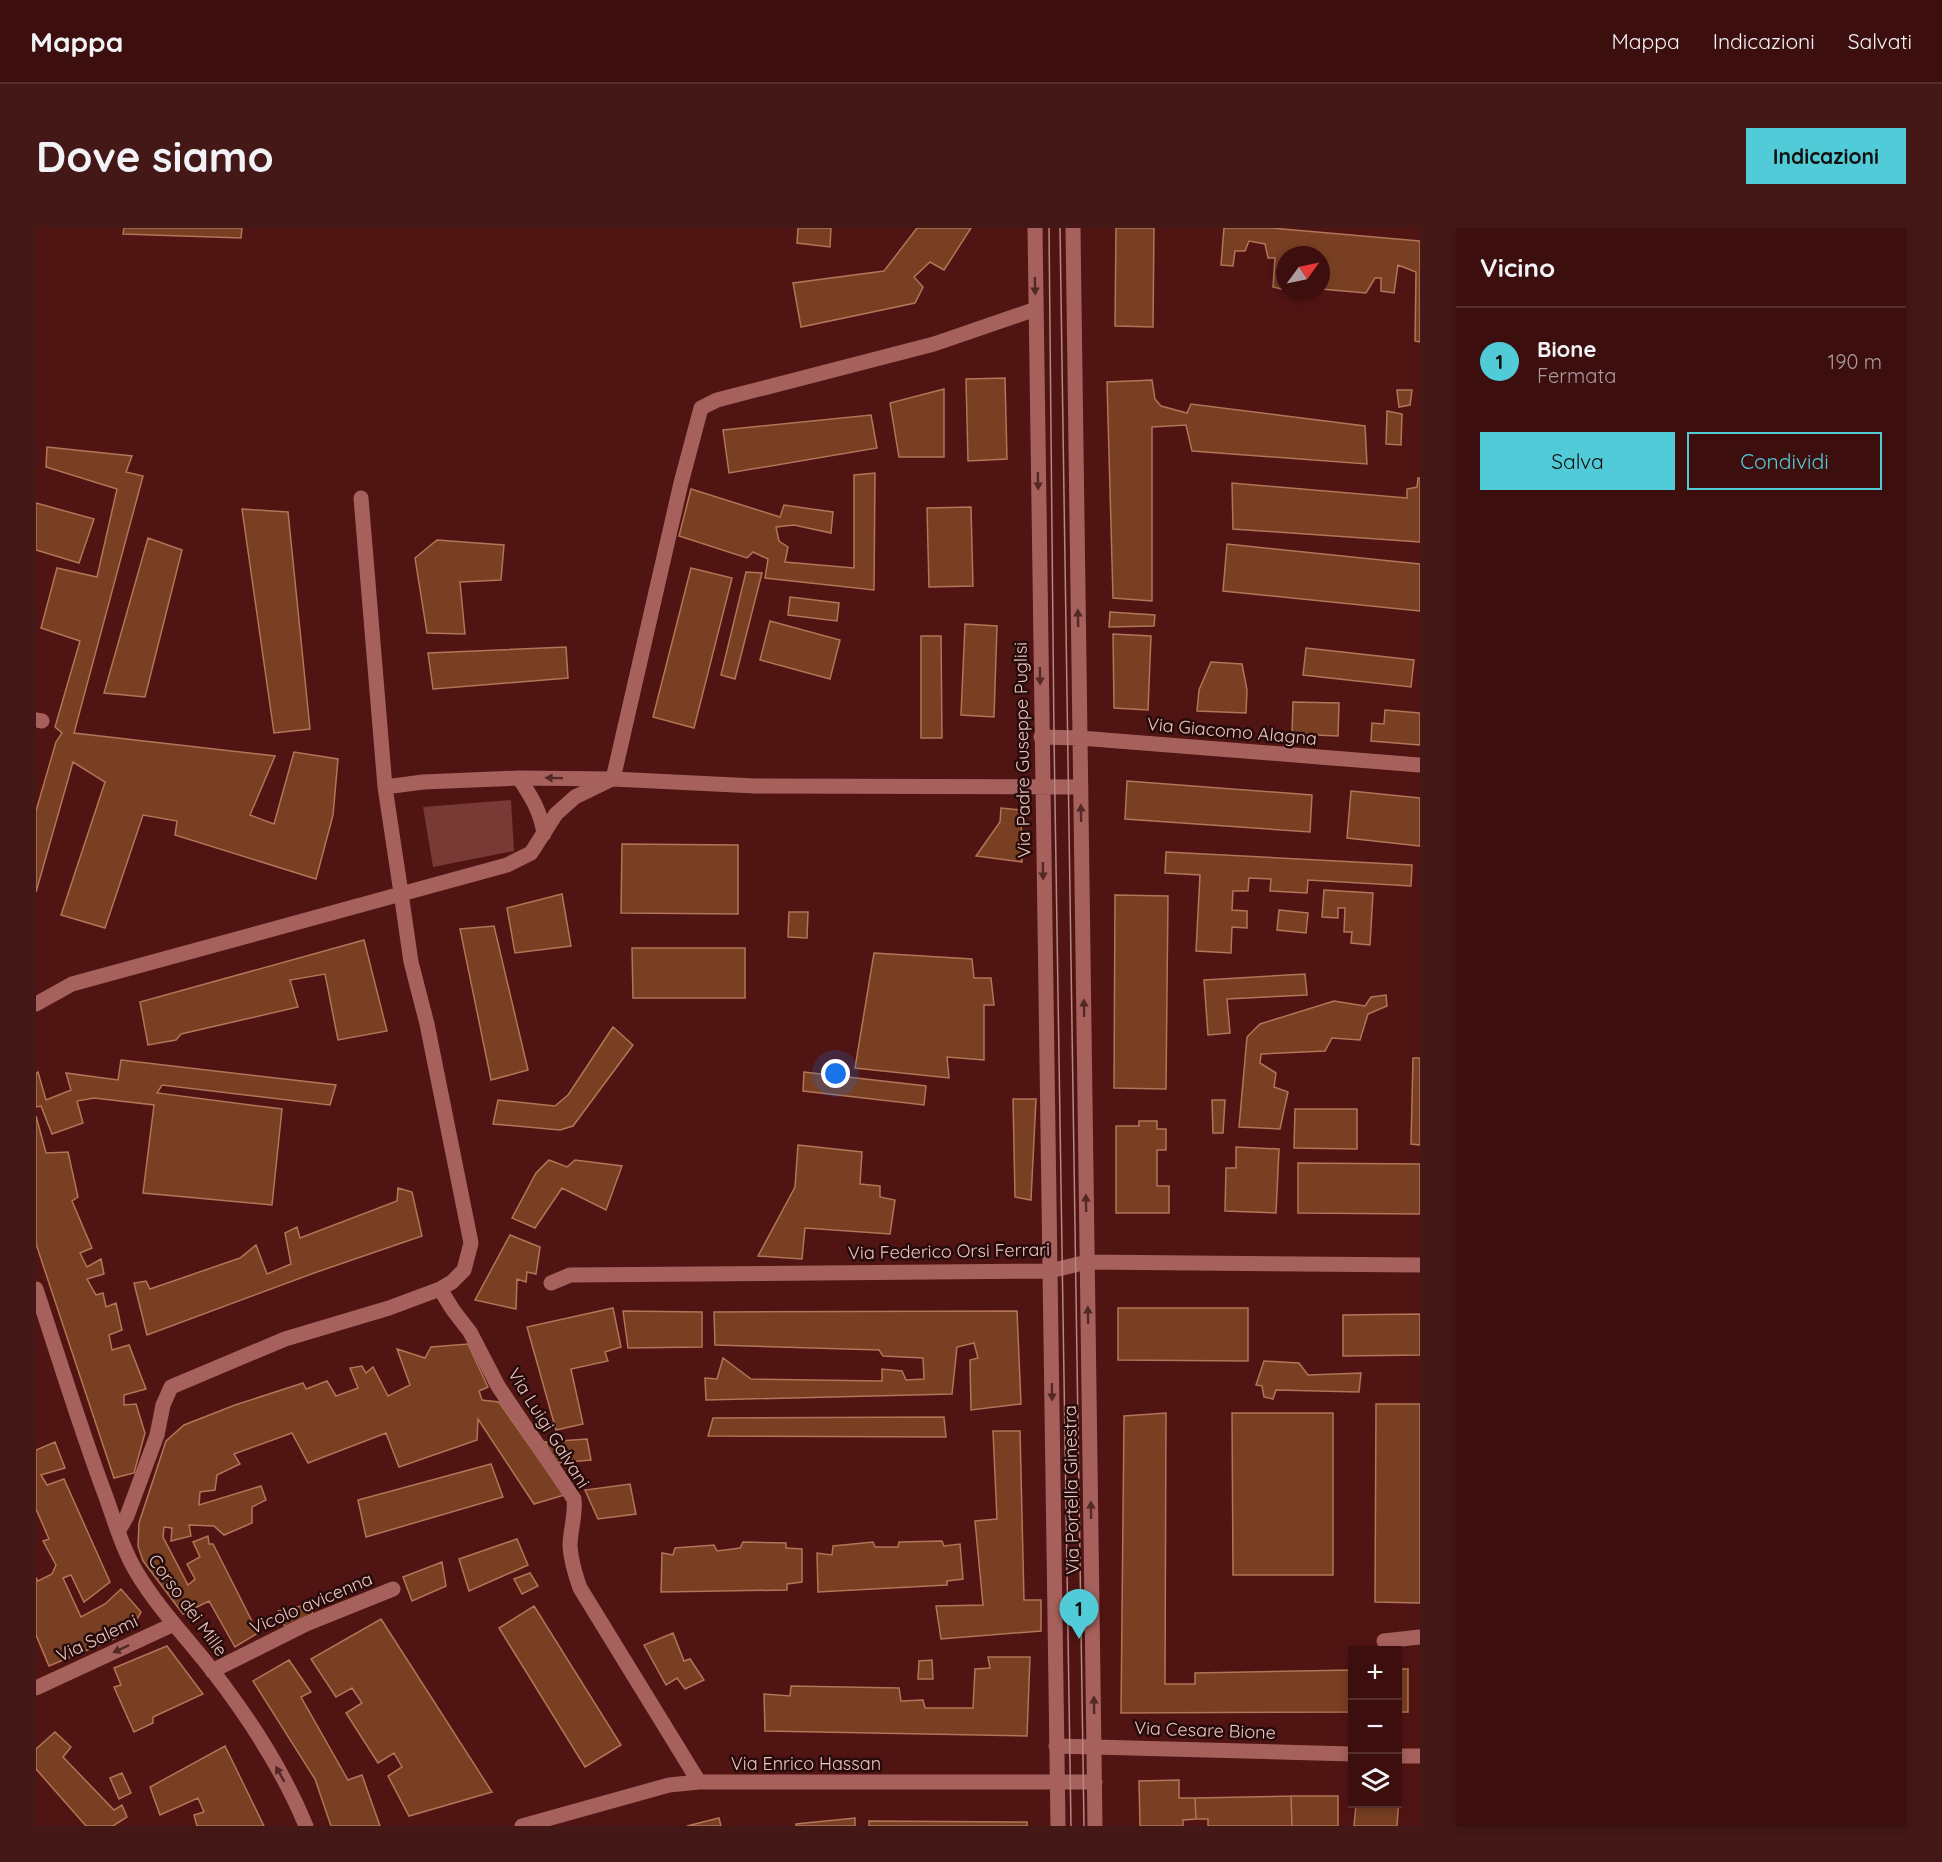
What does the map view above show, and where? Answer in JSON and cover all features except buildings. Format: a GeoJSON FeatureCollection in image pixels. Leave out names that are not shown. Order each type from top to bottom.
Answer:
{"type":"FeatureCollection","features":[{"type":"Feature","properties":{"kind":"street","name":"Via Padre Guseppe Puglisi"},"geometry":{"type":"LineString","coordinates":[[1035,228],[1050,1271]]}},
{"type":"Feature","properties":{"kind":"street"},"geometry":{"type":"LineString","coordinates":[[1073,228],[1087,1262]]}},
{"type":"Feature","properties":{"kind":"street"},"geometry":{"type":"LineString","coordinates":[[613,779],[681,483],[701,408],[717,400],[934,345],[1036,309]]}},
{"type":"Feature","properties":{"kind":"street"},"geometry":{"type":"LineString","coordinates":[[119,1530],[128,1516],[157,1435],[163,1405],[171,1388],[285,1339],[389,1308],[440,1289],[452,1282],[464,1270],[471,1243],[428,1024],[411,962],[385,787],[361,498]]}},
{"type":"Feature","properties":{"kind":"street","name":"Via Giacomo Alagna"},"geometry":{"type":"LineString","coordinates":[[1041,737],[1080,738],[1420,765]]}},
{"type":"Feature","properties":{"kind":"street"},"geometry":{"type":"LineString","coordinates":[[385,787],[423,782],[519,778],[613,779],[755,786],[1081,787]]}},
{"type":"Feature","properties":{"kind":"street"},"geometry":{"type":"LineString","coordinates":[[519,778],[533,798],[542,819],[544,834]]}},
{"type":"Feature","properties":{"kind":"street"},"geometry":{"type":"LineString","coordinates":[[36,1004],[72,984],[507,865],[531,853],[556,814],[575,797],[613,779]]}},
{"type":"Feature","properties":{"kind":"street","name":"Via Federico Orsi Ferrari"},"geometry":{"type":"LineString","coordinates":[[551,1283],[570,1275],[1050,1271],[1087,1262],[1420,1265]]}},
{"type":"Feature","properties":{"kind":"street","name":"Via Portella Ginestra"},"geometry":{"type":"LineString","coordinates":[[1087,1262],[1095,1826]]}},
{"type":"Feature","properties":{"kind":"street","name":"Via Portella Ginestra"},"geometry":{"type":"LineString","coordinates":[[1050,1271],[1058,1826]]}},
{"type":"Feature","properties":{"kind":"street","name":"Corso dei Mille"},"geometry":{"type":"LineString","coordinates":[[36,1289],[82,1433],[136,1572],[262,1740],[296,1801],[306,1826]]}},
{"type":"Feature","properties":{"kind":"street","name":"Via Luigi Galvani"},"geometry":{"type":"LineString","coordinates":[[440,1289],[470,1332],[498,1386],[574,1498],[575,1510],[570,1544],[572,1563],[580,1588],[699,1782]]}},
{"type":"Feature","properties":{"kind":"street","name":"Vicolo avicenna"},"geometry":{"type":"LineString","coordinates":[[212,1671],[306,1624],[393,1589]]}},
{"type":"Feature","properties":{"kind":"street","name":"Via Salemi"},"geometry":{"type":"LineString","coordinates":[[36,1688],[174,1624]]}},
{"type":"Feature","properties":{"kind":"street"},"geometry":{"type":"LineString","coordinates":[[1384,1641],[1420,1637]]}},
{"type":"Feature","properties":{"kind":"street","name":"Via Cesare Bione"},"geometry":{"type":"LineString","coordinates":[[1056,1746],[1348,1754]]}},
{"type":"Feature","properties":{"kind":"street"},"geometry":{"type":"LineString","coordinates":[[1402,1756],[1420,1756]]}},
{"type":"Feature","properties":{"kind":"street","name":"Via Enrico Hassan"},"geometry":{"type":"LineString","coordinates":[[522,1826],[669,1785],[699,1782],[1095,1782]]}},
{"type":"Feature","properties":{"kind":"shaded area"},"geometry":{"type":"Polygon","coordinates":[[[511,800],[514,851],[433,867],[423,807],[511,800]]]}},
{"type":"Feature","properties":{"kind":"tram line"},"geometry":{"type":"LineString","coordinates":[[1049,228],[1054,737],[1071,1826]]}},
{"type":"Feature","properties":{"kind":"tram line"},"geometry":{"type":"LineString","coordinates":[[1060,228],[1084,1826]]}},
{"type":"Feature","properties":{"kind":"place","name":"Bione"},"geometry":{"type":"Point","coordinates":[1079,1639]}}]}
